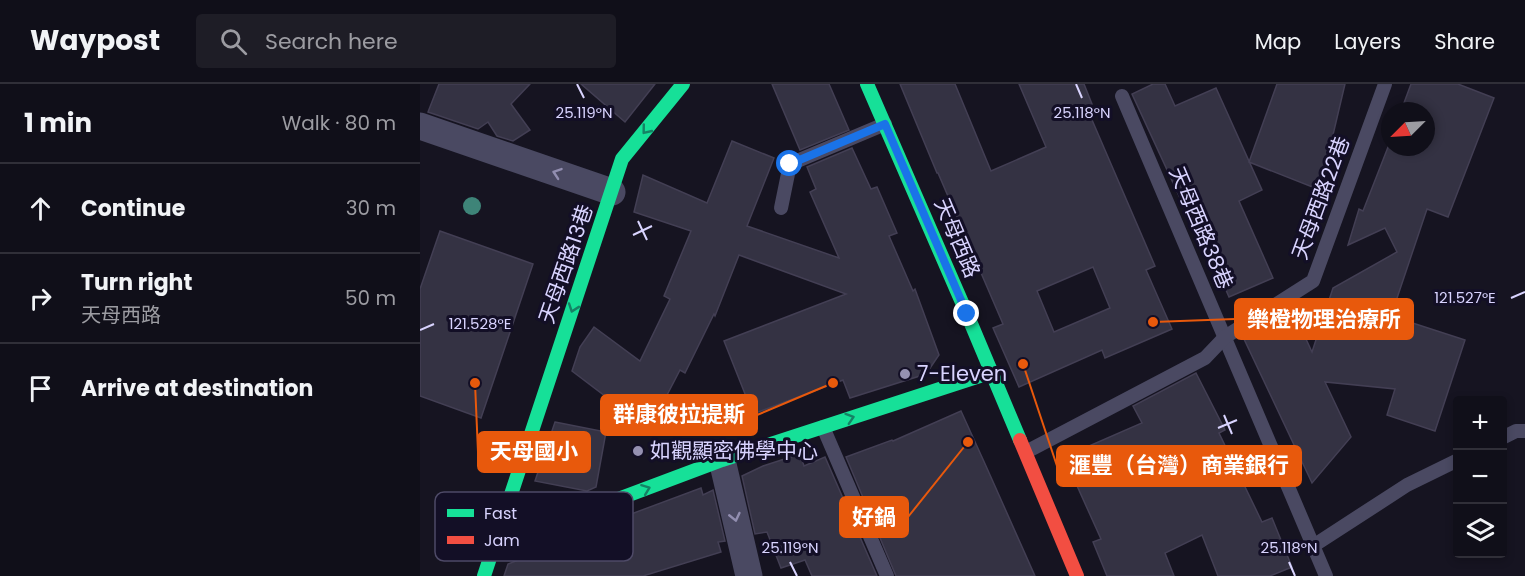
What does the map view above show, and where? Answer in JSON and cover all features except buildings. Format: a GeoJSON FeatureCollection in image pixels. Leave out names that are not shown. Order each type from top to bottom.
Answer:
{"type":"FeatureCollection","features":[{"type":"Feature","properties":{"kind":"street","name":"天母西路13巷"},"geometry":{"type":"LineString","coordinates":[[511,492],[622,159],[683,84]]}},
{"type":"Feature","properties":{"kind":"street","name":"天母西路"},"geometry":{"type":"LineString","coordinates":[[867,84],[992,372],[1077,576]]}},
{"type":"Feature","properties":{"kind":"street"},"geometry":{"type":"LineString","coordinates":[[420,126],[612,192]]}},
{"type":"Feature","properties":{"kind":"street"},"geometry":{"type":"LineString","coordinates":[[633,493],[722,460],[992,372]]}},
{"type":"Feature","properties":{"kind":"street"},"geometry":{"type":"LineString","coordinates":[[722,460],[749,576]]}},
{"type":"Feature","properties":{"kind":"street","name":"天母西路13巷"},"geometry":{"type":"LineString","coordinates":[[484,576],[488,561]]}},
{"type":"Feature","properties":{"kind":"lane","name":"天母西路22巷"},"geometry":{"type":"LineString","coordinates":[[1026,452],[1205,357],[1225,337],[1313,281],[1385,84]]}},
{"type":"Feature","properties":{"kind":"lane","name":"天母西路38巷"},"geometry":{"type":"LineString","coordinates":[[1122,96],[1326,576]]}},
{"type":"Feature","properties":{"kind":"lane"},"geometry":{"type":"LineString","coordinates":[[782,208],[790,164],[885,124]]}},
{"type":"Feature","properties":{"kind":"lane"},"geometry":{"type":"LineString","coordinates":[[823,427],[887,576]]}},
{"type":"Feature","properties":{"kind":"lane"},"geometry":{"type":"LineString","coordinates":[[1507,436],[1525,431]]}},
{"type":"Feature","properties":{"kind":"lane"},"geometry":{"type":"LineString","coordinates":[[1313,546],[1407,485],[1453,462]]}},
{"type":"Feature","properties":{"kind":"traffic: fast"},"geometry":{"type":"LineString","coordinates":[[512,492],[622,159],[683,84]]}},
{"type":"Feature","properties":{"kind":"traffic: fast"},"geometry":{"type":"LineString","coordinates":[[867,84],[1020,440]]}},
{"type":"Feature","properties":{"kind":"traffic: fast"},"geometry":{"type":"LineString","coordinates":[[633,493],[722,460],[992,372]]}},
{"type":"Feature","properties":{"kind":"traffic: fast"},"geometry":{"type":"LineString","coordinates":[[484,576],[489,561]]}},
{"type":"Feature","properties":{"kind":"traffic: jam"},"geometry":{"type":"LineString","coordinates":[[1020,440],[1077,576]]}},
{"type":"Feature","properties":{"kind":"place","name":"樂橙物理治療所"},"geometry":{"type":"Point","coordinates":[1153,322]}},
{"type":"Feature","properties":{"kind":"place","name":"滙豐（台灣）商業銀行"},"geometry":{"type":"Point","coordinates":[1023,364]}},
{"type":"Feature","properties":{"kind":"place","name":"7-Eleven"},"geometry":{"type":"Point","coordinates":[905,374]}},
{"type":"Feature","properties":{"kind":"place","name":"天母國小"},"geometry":{"type":"Point","coordinates":[475,383]}},
{"type":"Feature","properties":{"kind":"place","name":"群康彼拉提斯"},"geometry":{"type":"Point","coordinates":[833,383]}},
{"type":"Feature","properties":{"kind":"place","name":"好鍋"},"geometry":{"type":"Point","coordinates":[968,442]}},
{"type":"Feature","properties":{"kind":"place","name":"如觀顯密佛學中心"},"geometry":{"type":"Point","coordinates":[638,451]}},
{"type":"Feature","properties":{"kind":"route"},"geometry":{"type":"LineString","coordinates":[[790,164],[885,124],[967,314]]}}]}
